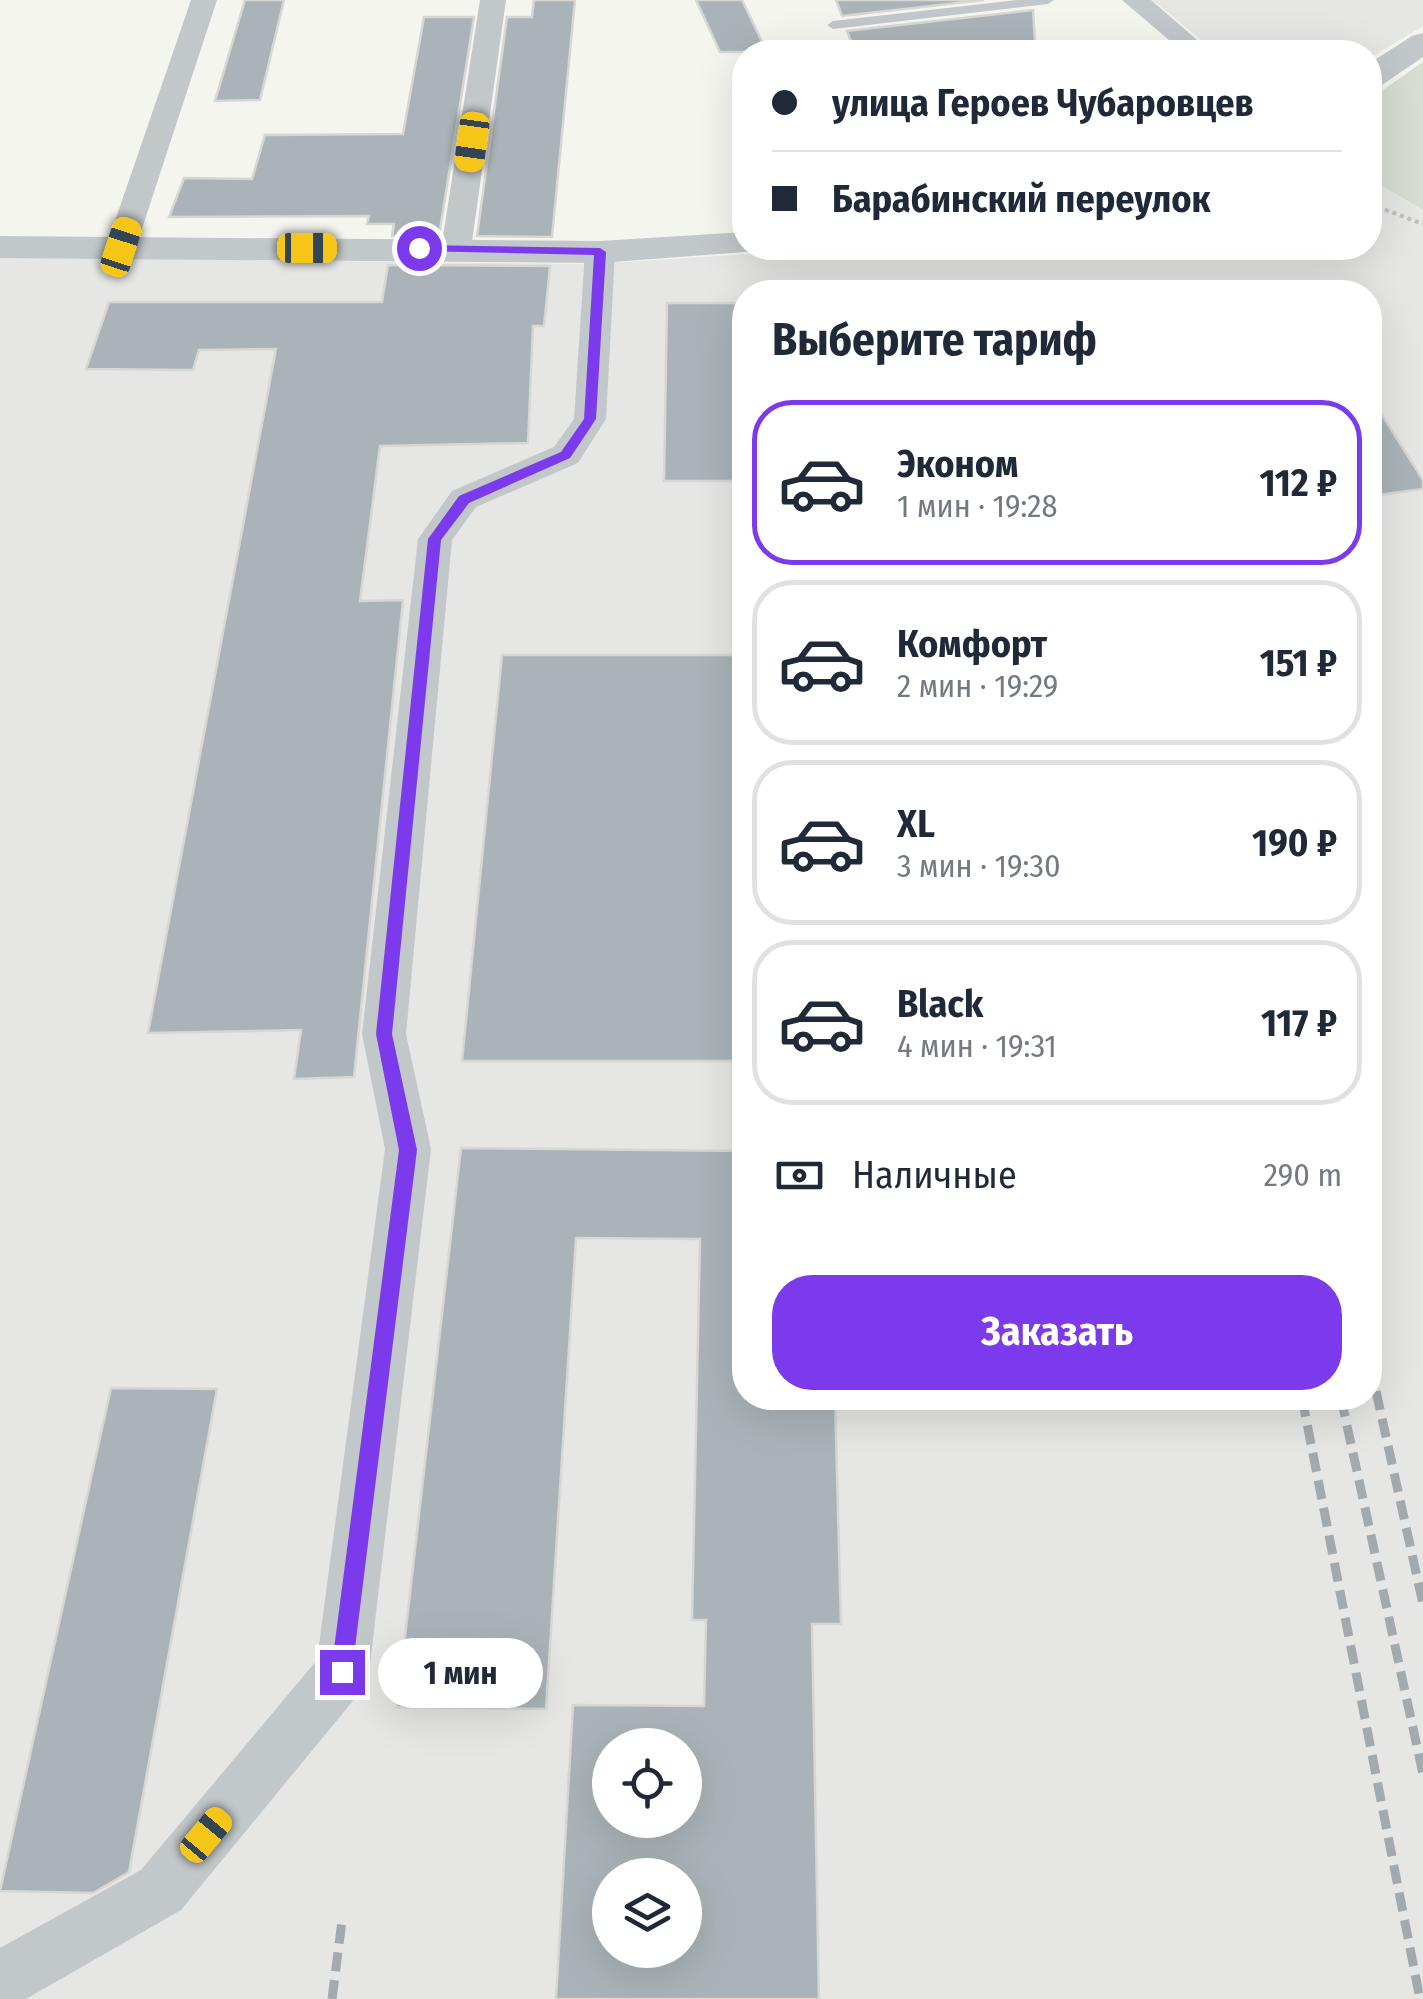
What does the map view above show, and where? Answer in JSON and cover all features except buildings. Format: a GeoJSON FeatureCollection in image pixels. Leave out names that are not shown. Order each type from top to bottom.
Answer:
{"type":"FeatureCollection","features":[{"type":"Feature","properties":{"kind":"street"},"geometry":{"type":"LineString","coordinates":[[121,247],[204,0]]}},
{"type":"Feature","properties":{"kind":"street"},"geometry":{"type":"LineString","coordinates":[[456,248],[493,0]]}},
{"type":"Feature","properties":{"kind":"street"},"geometry":{"type":"LineString","coordinates":[[1136,0],[1184,40]]}},
{"type":"Feature","properties":{"kind":"street"},"geometry":{"type":"LineString","coordinates":[[1382,70],[1423,43]]}},
{"type":"Feature","properties":{"kind":"street"},"geometry":{"type":"LineString","coordinates":[[0,246],[600,252],[732,244]]}},
{"type":"Feature","properties":{"kind":"street"},"geometry":{"type":"LineString","coordinates":[[0,1981],[161,1890],[342,1672],[408,1150],[384,1034],[435,539],[464,500],[566,455],[590,419],[600,252]]}},
{"type":"Feature","properties":{"kind":"lane"},"geometry":{"type":"LineString","coordinates":[[834,25],[1048,0]]}},
{"type":"Feature","properties":{"kind":"path"},"geometry":{"type":"LineString","coordinates":[[1382,209],[1423,224]]}},
{"type":"Feature","properties":{"kind":"shaded area"},"geometry":{"type":"Polygon","coordinates":[[[1152,0],[1423,0],[1423,26],[1382,51],[1382,40],[1201,40],[1152,0]]]}},
{"type":"Feature","properties":{"kind":"shaded area"},"geometry":{"type":"Polygon","coordinates":[[[1423,62],[1423,210],[1382,186],[1382,91],[1423,62]]]}},
{"type":"Feature","properties":{"kind":"shaded area"},"geometry":{"type":"Polygon","coordinates":[[[1382,186],[1423,210],[1423,1999],[0,1999],[0,257],[591,264],[732,255],[732,260],[1382,260],[1382,186]]]}},
{"type":"Feature","properties":{"kind":"railway"},"geometry":{"type":"LineString","coordinates":[[1304,1410],[1420,1999]]}},
{"type":"Feature","properties":{"kind":"railway"},"geometry":{"type":"LineString","coordinates":[[1344,1410],[1423,1774]]}},
{"type":"Feature","properties":{"kind":"railway"},"geometry":{"type":"LineString","coordinates":[[1380,1410],[1423,1604]]}},
{"type":"Feature","properties":{"kind":"railway"},"geometry":{"type":"LineString","coordinates":[[332,1999],[342,1921]]}},
{"type":"Feature","properties":{"kind":"route"},"geometry":{"type":"LineString","coordinates":[[342,1672],[408,1150],[384,1034],[435,539],[464,500],[566,455],[590,419],[600,252],[419,248]]}}]}
